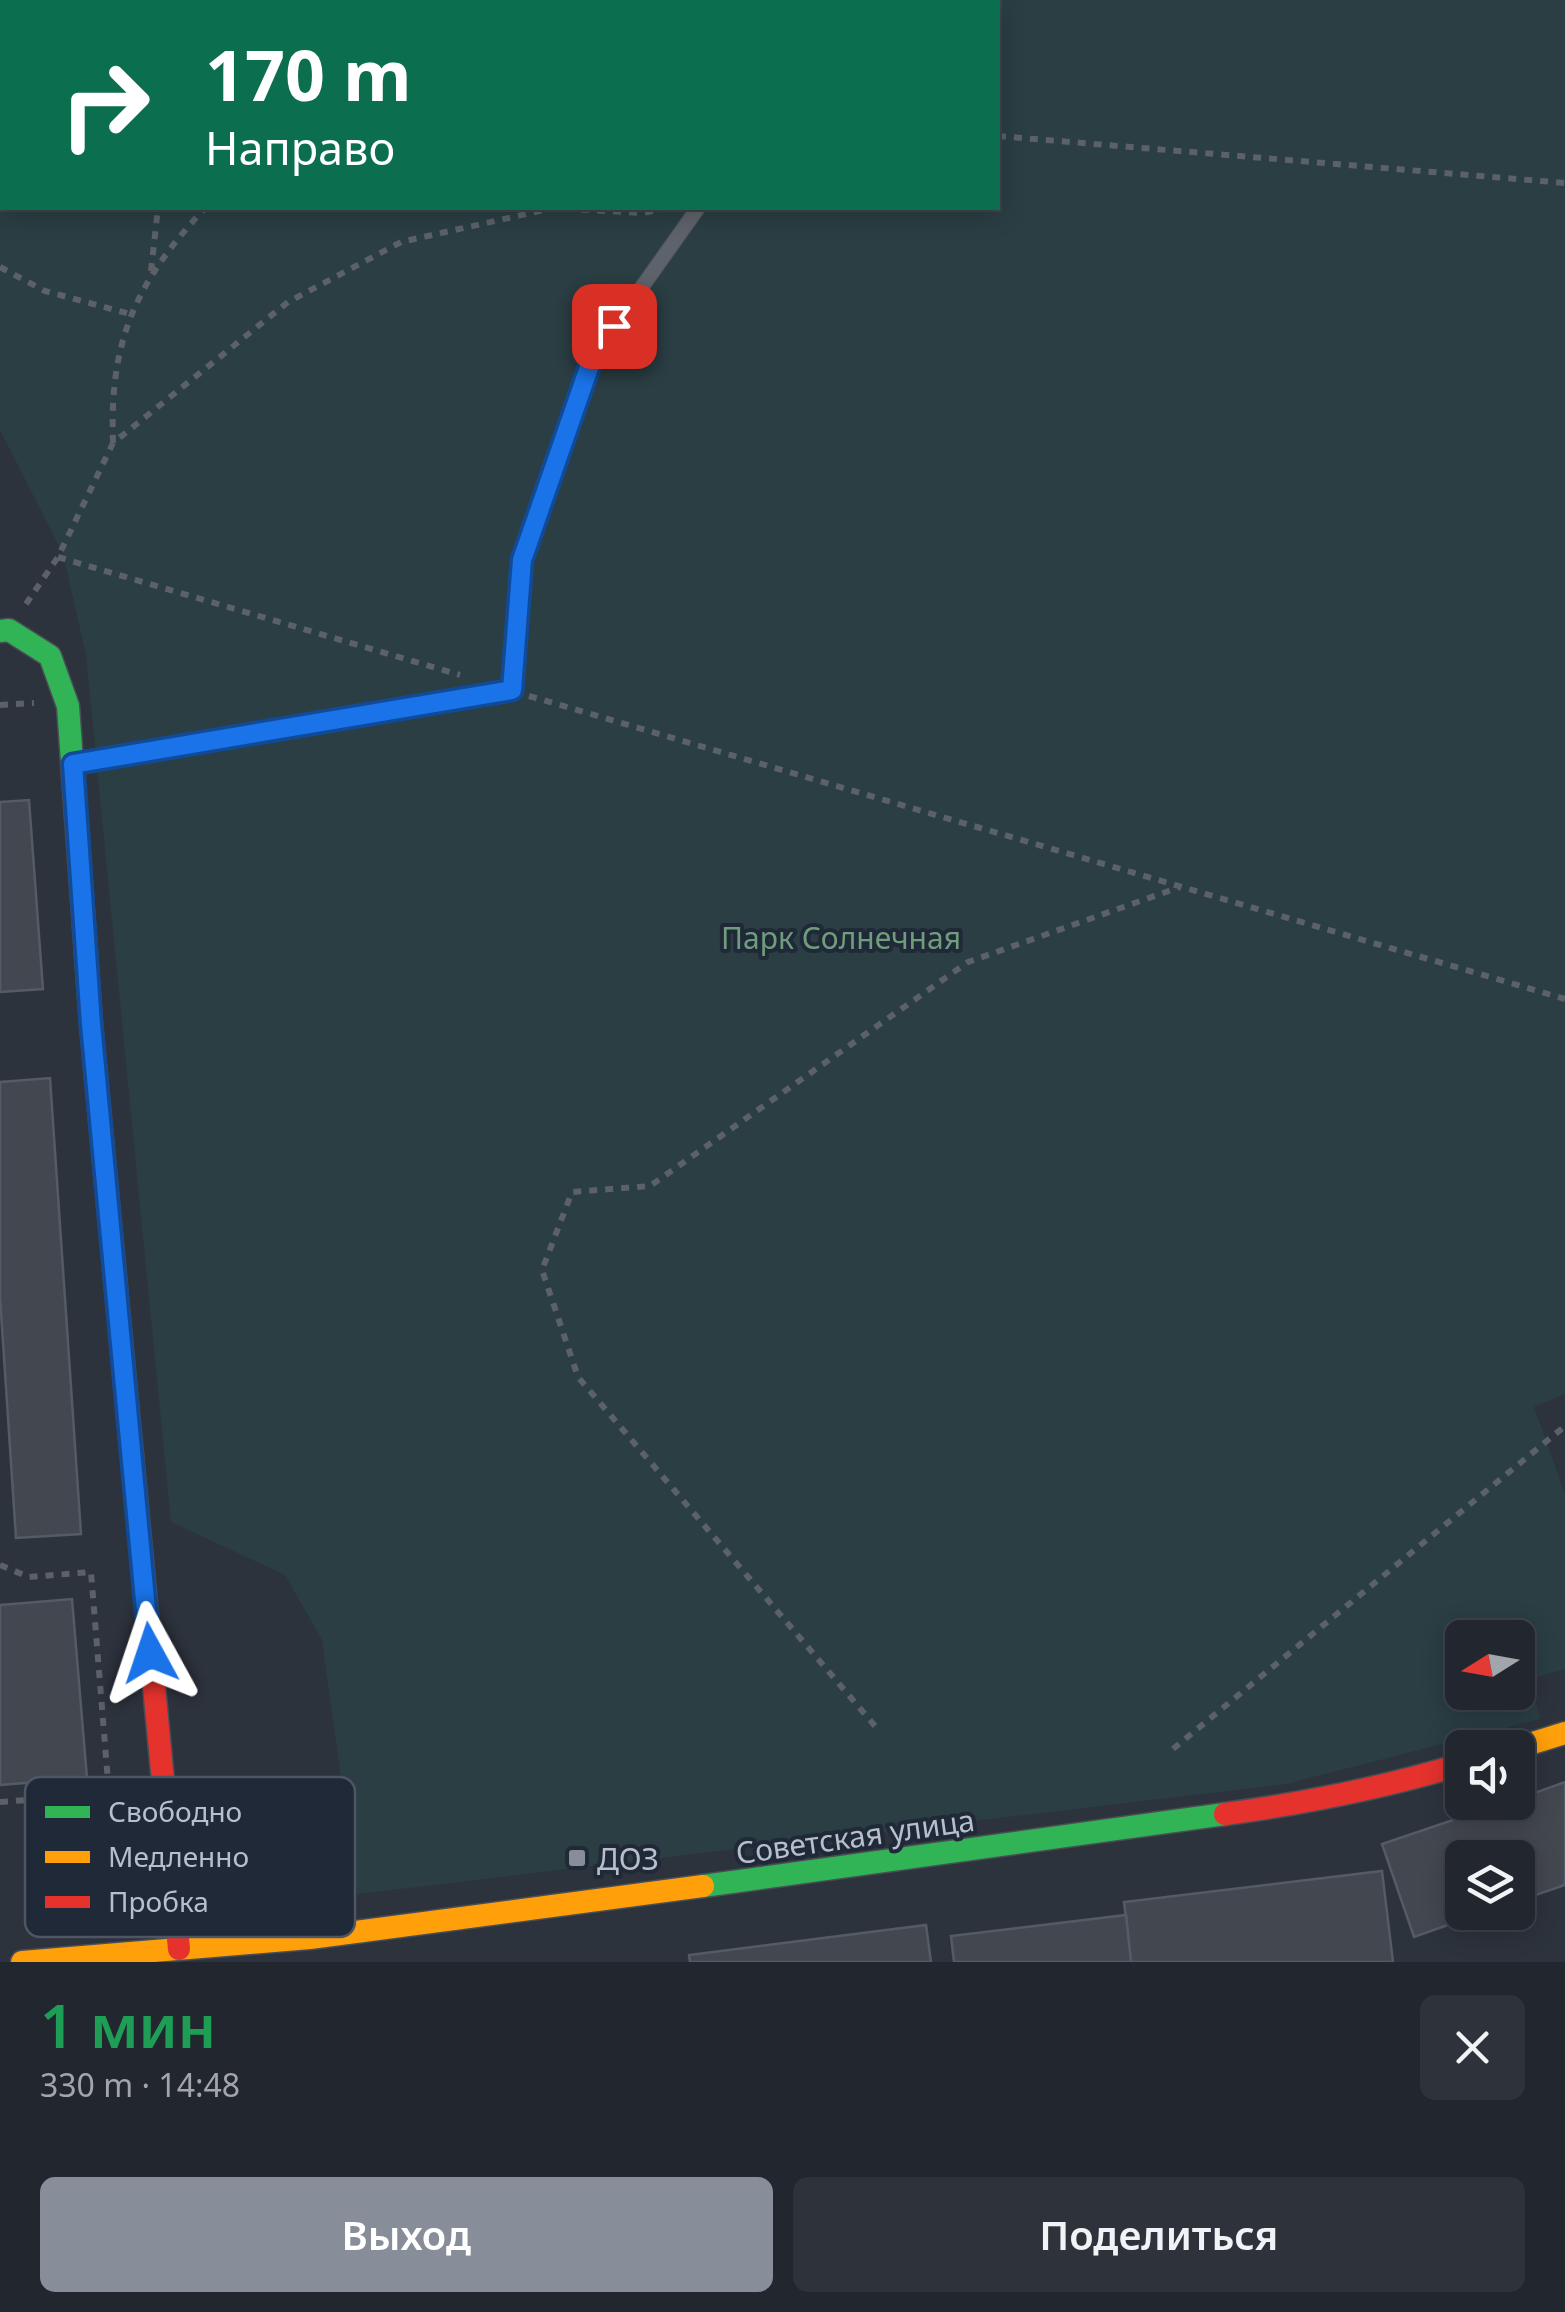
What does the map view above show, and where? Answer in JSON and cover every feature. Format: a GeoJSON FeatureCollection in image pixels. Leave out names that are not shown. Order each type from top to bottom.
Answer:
{"type":"FeatureCollection","features":[{"type":"Feature","properties":{"kind":"main road"},"geometry":{"type":"LineString","coordinates":[[4,630],[50,656],[68,706],[91,1024],[163,1777]]}},
{"type":"Feature","properties":{"kind":"main road"},"geometry":{"type":"LineString","coordinates":[[1535,1742],[1565,1733]]}},
{"type":"Feature","properties":{"kind":"main road","name":"Советская улица"},"geometry":{"type":"LineString","coordinates":[[355,1937],[1322,1800],[1445,1769]]}},
{"type":"Feature","properties":{"kind":"main road"},"geometry":{"type":"LineString","coordinates":[[178,1937],[179,1949]]}},
{"type":"Feature","properties":{"kind":"main road","name":"Советская улица"},"geometry":{"type":"LineString","coordinates":[[22,1962],[179,1949],[251,1952],[354,1937]]}},
{"type":"Feature","properties":{"kind":"lane"},"geometry":{"type":"LineString","coordinates":[[73,764],[512,690],[522,560],[593,356],[697,210]]}},
{"type":"Feature","properties":{"kind":"path"},"geometry":{"type":"LineString","coordinates":[[1000,136],[1565,183]]}},
{"type":"Feature","properties":{"kind":"path"},"geometry":{"type":"LineString","coordinates":[[151,272],[158,210]]}},
{"type":"Feature","properties":{"kind":"path"},"geometry":{"type":"LineString","coordinates":[[112,443],[111,400],[130,314],[151,272],[203,210]]}},
{"type":"Feature","properties":{"kind":"path"},"geometry":{"type":"LineString","coordinates":[[4,630],[58,557],[112,443],[288,302],[401,242],[543,210]]}},
{"type":"Feature","properties":{"kind":"path"},"geometry":{"type":"LineString","coordinates":[[589,210],[661,210]]}},
{"type":"Feature","properties":{"kind":"path"},"geometry":{"type":"LineString","coordinates":[[0,267],[44,291],[130,314]]}},
{"type":"Feature","properties":{"kind":"path"},"geometry":{"type":"LineString","coordinates":[[58,557],[1565,999]]}},
{"type":"Feature","properties":{"kind":"path"},"geometry":{"type":"LineString","coordinates":[[0,705],[46,702]]}},
{"type":"Feature","properties":{"kind":"path"},"geometry":{"type":"LineString","coordinates":[[875,1726],[578,1377],[542,1270],[572,1192],[650,1186],[968,962],[1182,887]]}},
{"type":"Feature","properties":{"kind":"path"},"geometry":{"type":"LineString","coordinates":[[1173,1748],[1565,1426]]}},
{"type":"Feature","properties":{"kind":"path"},"geometry":{"type":"LineString","coordinates":[[0,1565],[29,1577],[91,1572],[108,1777]]}},
{"type":"Feature","properties":{"kind":"path"},"geometry":{"type":"LineString","coordinates":[[0,1802],[25,1800]]}},
{"type":"Feature","properties":{"kind":"green space","name":"Парк Солнечная"},"geometry":{"type":"Polygon","coordinates":[[[1000,0],[1565,0],[1565,1394],[1534,1407],[1565,1494],[1565,1669],[1535,1678],[1535,1620],[1445,1620],[1445,1710],[1535,1710],[1535,1699],[1540,1719],[1497,1730],[1445,1730],[1445,1743],[1286,1784],[357,1894],[355,1777],[341,1777],[322,1640],[285,1575],[171,1522],[86,655],[63,554],[0,430],[0,210],[1000,210],[1000,0]]]}},
{"type":"Feature","properties":{"kind":"building"},"geometry":{"type":"Polygon","coordinates":[[[29,800],[43,989],[0,992],[0,802],[29,800]]]}},
{"type":"Feature","properties":{"kind":"building"},"geometry":{"type":"Polygon","coordinates":[[[50,1078],[81,1534],[16,1538],[0,1297],[0,1082],[50,1078]]]}},
{"type":"Feature","properties":{"kind":"building"},"geometry":{"type":"Polygon","coordinates":[[[72,1599],[87,1777],[25,1777],[25,1783],[0,1785],[0,1605],[72,1599]]]}},
{"type":"Feature","properties":{"kind":"building"},"geometry":{"type":"Polygon","coordinates":[[[1565,1782],[1565,1885],[1535,1895],[1535,1840],[1445,1840],[1445,1926],[1414,1937],[1382,1844],[1453,1820],[1535,1820],[1535,1793],[1565,1782]]]}},
{"type":"Feature","properties":{"kind":"building"},"geometry":{"type":"Polygon","coordinates":[[[1382,1871],[1393,1962],[1131,1962],[1124,1902],[1382,1871]]]}},
{"type":"Feature","properties":{"kind":"building"},"geometry":{"type":"Polygon","coordinates":[[[1126,1915],[1131,1962],[954,1962],[951,1936],[1126,1915]]]}},
{"type":"Feature","properties":{"kind":"building"},"geometry":{"type":"Polygon","coordinates":[[[926,1925],[931,1962],[690,1962],[689,1955],[926,1925]]]}},
{"type":"Feature","properties":{"kind":"traffic: fast"},"geometry":{"type":"LineString","coordinates":[[0,631],[9,630],[50,656],[68,706],[91,1024],[132,1456]]}},
{"type":"Feature","properties":{"kind":"traffic: fast"},"geometry":{"type":"LineString","coordinates":[[703,1886],[1225,1814]]}},
{"type":"Feature","properties":{"kind":"traffic: slow"},"geometry":{"type":"LineString","coordinates":[[1535,1742],[1565,1733]]}},
{"type":"Feature","properties":{"kind":"traffic: slow"},"geometry":{"type":"LineString","coordinates":[[355,1932],[703,1886]]}},
{"type":"Feature","properties":{"kind":"traffic: slow"},"geometry":{"type":"LineString","coordinates":[[22,1962],[318,1937]]}},
{"type":"Feature","properties":{"kind":"traffic: jam"},"geometry":{"type":"LineString","coordinates":[[132,1456],[163,1777]]}},
{"type":"Feature","properties":{"kind":"traffic: jam"},"geometry":{"type":"LineString","coordinates":[[1225,1814],[1344,1794],[1445,1769]]}},
{"type":"Feature","properties":{"kind":"traffic: jam"},"geometry":{"type":"LineString","coordinates":[[178,1937],[179,1949]]}},
{"type":"Feature","properties":{"kind":"place","name":"ДОЗ"},"geometry":{"type":"Point","coordinates":[577,1858]}},
{"type":"Feature","properties":{"kind":"route"},"geometry":{"type":"LineString","coordinates":[[150,1653],[91,1024],[73,764],[512,690],[522,560],[593,356],[614,326]]}}]}
